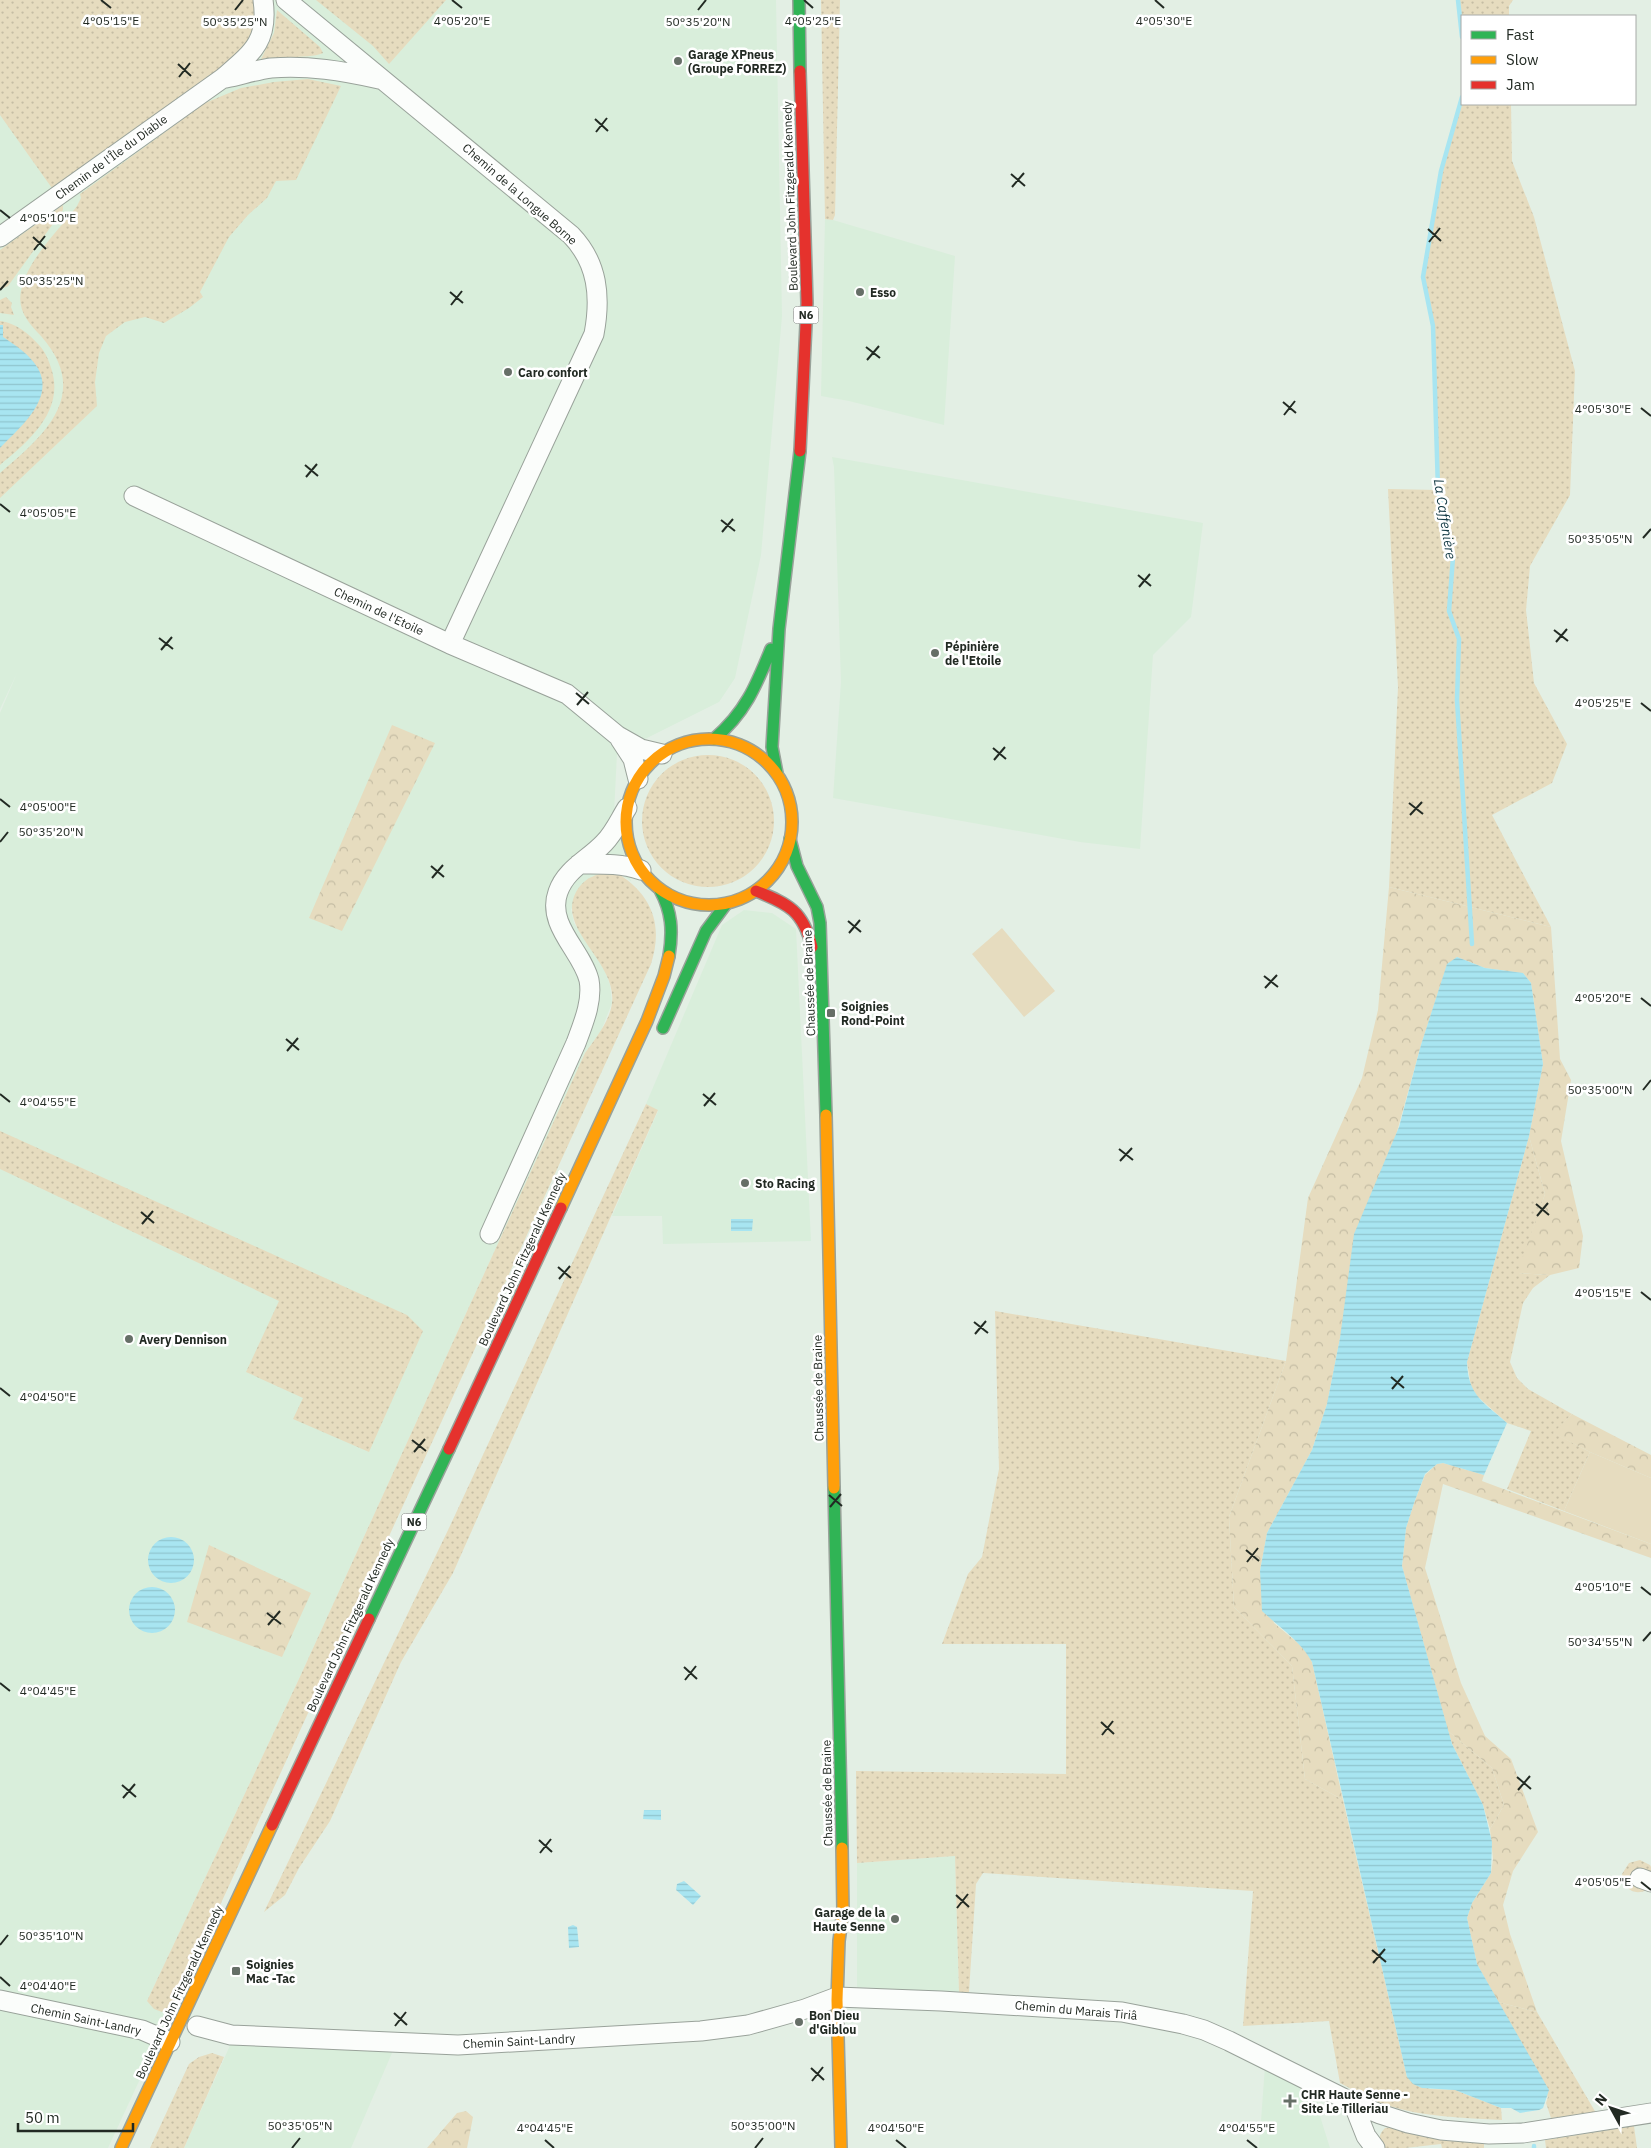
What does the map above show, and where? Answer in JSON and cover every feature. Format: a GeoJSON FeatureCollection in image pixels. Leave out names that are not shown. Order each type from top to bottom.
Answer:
{"type":"FeatureCollection","features":[{"type":"Feature","properties":{"kind":"main road","name":"Boulevard John Fitzgerald Kennedy"},"geometry":{"type":"LineString","coordinates":[[777,773],[772,747],[778,629],[799,466],[807,303],[802,164],[800,0]]}},
{"type":"Feature","properties":{"kind":"main road","name":"Boulevard John Fitzgerald Kennedy"},"geometry":{"type":"LineString","coordinates":[[714,739],[728,729],[750,700],[778,629]]}},
{"type":"Feature","properties":{"kind":"main road","name":"N6"},"geometry":{"type":"LineString","coordinates":[[714,739],[743,746],[761,757],[777,773],[786,790],[792,808],[792,824],[785,856],[778,870],[756,891],[747,897],[726,904],[698,905],[672,897],[660,890],[641,870],[633,856],[628,840],[627,808],[638,779],[649,765],[662,754],[687,742],[714,739]]}},
{"type":"Feature","properties":{"kind":"main road","name":"Chaussée de Braine"},"geometry":{"type":"LineString","coordinates":[[790,839],[797,866],[817,907],[820,922],[824,1029],[843,1912],[838,1942],[841,2148]]}},
{"type":"Feature","properties":{"kind":"main road","name":"Boulevard John Fitzgerald Kennedy"},"geometry":{"type":"LineString","coordinates":[[121,2148],[620,1081],[666,971],[671,947],[671,915],[660,890]]}},
{"type":"Feature","properties":{"kind":"main road","name":"Chaussée de Braine"},"geometry":{"type":"LineString","coordinates":[[756,891],[789,906],[802,916],[810,934],[814,954],[829,1779]]}},
{"type":"Feature","properties":{"kind":"main road"},"geometry":{"type":"LineString","coordinates":[[658,1037],[706,931],[726,904]]}},
{"type":"Feature","properties":{"kind":"main road","name":"Chaussée de Braine"},"geometry":{"type":"LineString","coordinates":[[831,1892],[831,1910],[838,1942]]}},
{"type":"Feature","properties":{"kind":"street","name":"Chemin de l'Île du Diable"},"geometry":{"type":"LineString","coordinates":[[0,237],[223,78],[252,53],[258,43],[264,25],[263,0]]}},
{"type":"Feature","properties":{"kind":"street","name":"Chemin de la Longue Borne"},"geometry":{"type":"LineString","coordinates":[[286,0],[571,235],[586,255],[597,289],[599,310],[594,334],[450,644]]}},
{"type":"Feature","properties":{"kind":"street","name":"Chemin de l'Île du Diable"},"geometry":{"type":"LineString","coordinates":[[223,78],[270,68],[313,67],[382,79]]}},
{"type":"Feature","properties":{"kind":"street","name":"Chemin de l'Etoile"},"geometry":{"type":"LineString","coordinates":[[134,496],[450,644],[567,694],[618,736],[641,749],[662,754]]}},
{"type":"Feature","properties":{"kind":"street","name":"Chemin de l'Etoile"},"geometry":{"type":"LineString","coordinates":[[618,736],[632,759],[638,779]]}},
{"type":"Feature","properties":{"kind":"street"},"geometry":{"type":"LineString","coordinates":[[490,1234],[576,1043],[590,996],[589,981],[584,964],[558,921],[555,905],[561,885],[568,874],[604,843],[627,808]]}},
{"type":"Feature","properties":{"kind":"street"},"geometry":{"type":"LineString","coordinates":[[579,864],[610,863],[641,870]]}},
{"type":"Feature","properties":{"kind":"street","name":"Chemin Saint-Landry"},"geometry":{"type":"LineString","coordinates":[[197,2026],[231,2035],[458,2045],[701,2032],[748,2025],[838,1998]]}},
{"type":"Feature","properties":{"kind":"street","name":"Chemin du Marais Tiriâ"},"geometry":{"type":"LineString","coordinates":[[838,1998],[951,2001],[1122,2012],[1153,2017],[1204,2030],[1353,2103],[1408,2123],[1441,2130],[1489,2134],[1523,2133],[1651,2113]]}},
{"type":"Feature","properties":{"kind":"street","name":"Chemin Saint-Landry"},"geometry":{"type":"LineString","coordinates":[[0,2000],[142,2030],[170,2042]]}},
{"type":"Feature","properties":{"kind":"street"},"geometry":{"type":"LineString","coordinates":[[1353,2103],[1366,2136],[1375,2148]]}},
{"type":"Feature","properties":{"kind":"shaded area"},"geometry":{"type":"Polygon","coordinates":[[[0,0],[776,0],[782,316],[761,555],[735,678],[719,702],[617,753],[614,814],[631,881],[614,871],[571,909],[574,923],[604,968],[610,985],[612,1003],[601,1031],[585,1053],[298,1681],[147,2001],[173,2008],[108,2148],[0,2148],[0,713],[17,673],[0,709],[0,0]]]}},
{"type":"Feature","properties":{"kind":"shaded area"},"geometry":{"type":"Polygon","coordinates":[[[825,219],[955,256],[944,425],[849,401],[821,396],[825,219]]]}},
{"type":"Feature","properties":{"kind":"shaded area","name":"Pépinière de l'Etoile"},"geometry":{"type":"Polygon","coordinates":[[[832,457],[1203,523],[1191,617],[1153,655],[1140,849],[1080,842],[833,798],[841,682],[834,467],[832,457]]]}},
{"type":"Feature","properties":{"kind":"shaded area"},"geometry":{"type":"Polygon","coordinates":[[[744,910],[772,913],[796,929],[811,1241],[663,1244],[662,1216],[612,1216],[658,1111],[646,1104],[722,925],[744,910]]]}},
{"type":"Feature","properties":{"kind":"shaded area"},"geometry":{"type":"Polygon","coordinates":[[[955,1856],[959,1992],[857,1987],[857,1863],[955,1856]]]}},
{"type":"Feature","properties":{"kind":"shaded area"},"geometry":{"type":"Polygon","coordinates":[[[232,2041],[395,2046],[351,2148],[184,2148],[232,2041]]]}},
{"type":"Feature","properties":{"kind":"shaded area","name":"CHR Haute Senne - Site Le Tilleriau"},"geometry":{"type":"Polygon","coordinates":[[[1265,2066],[1317,2095],[1319,2113],[1330,2148],[1259,2148],[1265,2066]]]}},
{"type":"Feature","properties":{"kind":"green space"},"geometry":{"type":"Polygon","coordinates":[[[0,0],[256,0],[258,17],[249,48],[54,191],[0,115],[0,0]]]}},
{"type":"Feature","properties":{"kind":"green space"},"geometry":{"type":"Polygon","coordinates":[[[316,0],[446,0],[389,64],[373,46],[316,0]]]}},
{"type":"Feature","properties":{"kind":"green space"},"geometry":{"type":"Polygon","coordinates":[[[821,0],[840,0],[835,215],[833,220],[825,219],[821,0]]]}},
{"type":"Feature","properties":{"kind":"green space"},"geometry":{"type":"Polygon","coordinates":[[[1458,0],[1513,0],[1509,6],[1509,15],[1461,15],[1461,28],[1458,0]]]}},
{"type":"Feature","properties":{"kind":"green space"},"geometry":{"type":"Polygon","coordinates":[[[277,10],[320,47],[323,53],[312,56],[261,59],[274,33],[277,10]]]}},
{"type":"Feature","properties":{"kind":"green space"},"geometry":{"type":"Polygon","coordinates":[[[308,79],[341,86],[296,180],[276,181],[267,198],[248,215],[229,237],[200,292],[203,297],[164,323],[145,317],[125,322],[106,336],[99,353],[95,382],[97,406],[0,498],[0,473],[33,444],[46,428],[56,412],[62,395],[62,377],[56,357],[25,316],[22,311],[20,298],[30,267],[44,246],[77,206],[81,198],[80,194],[205,103],[241,88],[274,82],[308,79]]]}},
{"type":"Feature","properties":{"kind":"green space"},"geometry":{"type":"Polygon","coordinates":[[[1461,101],[1461,105],[1511,105],[1512,161],[1534,217],[1575,371],[1570,495],[1530,566],[1526,610],[1534,683],[1567,744],[1552,783],[1492,815],[1551,927],[1389,887],[1398,687],[1388,489],[1438,490],[1433,326],[1423,277],[1441,171],[1461,101]]]}},
{"type":"Feature","properties":{"kind":"green space"},"geometry":{"type":"Polygon","coordinates":[[[63,205],[63,210],[8,286],[0,290],[0,250],[63,205]]]}},
{"type":"Feature","properties":{"kind":"green space"},"geometry":{"type":"Polygon","coordinates":[[[6,297],[12,303],[11,307],[14,315],[0,313],[0,300],[6,297]]]}},
{"type":"Feature","properties":{"kind":"green space"},"geometry":{"type":"Polygon","coordinates":[[[0,321],[21,329],[41,347],[50,364],[54,386],[53,400],[41,425],[22,446],[0,465],[0,321]]]}},
{"type":"Feature","properties":{"kind":"green space"},"geometry":{"type":"Polygon","coordinates":[[[392,725],[435,743],[342,931],[309,918],[392,725]]]}},
{"type":"Feature","properties":{"kind":"green space"},"geometry":{"type":"Polygon","coordinates":[[[708,755],[721,756],[733,760],[755,774],[769,796],[773,808],[773,834],[769,846],[755,868],[733,882],[721,886],[708,887],[695,886],[683,882],[661,868],[647,846],[643,834],[642,821],[643,808],[647,796],[661,774],[683,760],[695,756],[708,755]]]}},
{"type":"Feature","properties":{"kind":"green space"},"geometry":{"type":"Polygon","coordinates":[[[614,871],[637,889],[651,910],[655,922],[656,935],[651,964],[173,2008],[162,2012],[154,2009],[147,2001],[298,1681],[585,1053],[602,1030],[611,1010],[611,988],[606,973],[580,933],[574,919],[572,906],[576,892],[583,882],[597,875],[614,871]]]}},
{"type":"Feature","properties":{"kind":"green space"},"geometry":{"type":"Polygon","coordinates":[[[1389,887],[1551,927],[1560,1059],[1571,1080],[1561,1141],[1583,1236],[1579,1268],[1550,1275],[1517,1273],[1545,1194],[1529,1136],[1543,1064],[1531,983],[1523,973],[1485,968],[1457,957],[1447,965],[1421,1045],[1340,1338],[1327,1404],[1312,1450],[1267,1533],[1260,1571],[1274,1623],[1299,1644],[1312,1662],[1343,1800],[1305,1779],[1292,1666],[1234,1607],[1229,1517],[1286,1361],[1308,1198],[1362,1078],[1378,1010],[1389,887]]]}},
{"type":"Feature","properties":{"kind":"green space"},"geometry":{"type":"Polygon","coordinates":[[[1002,928],[1055,991],[1024,1017],[972,954],[1002,928]]]}},
{"type":"Feature","properties":{"kind":"green space"},"geometry":{"type":"Polygon","coordinates":[[[646,1104],[658,1110],[453,1573],[401,1662],[330,1821],[299,1868],[285,1895],[264,1912],[449,1528],[646,1104]]]}},
{"type":"Feature","properties":{"kind":"green space"},"geometry":{"type":"Polygon","coordinates":[[[0,1131],[407,1315],[423,1331],[369,1452],[293,1419],[303,1398],[246,1372],[279,1301],[0,1169],[0,1131]]]}},
{"type":"Feature","properties":{"kind":"green space"},"geometry":{"type":"Polygon","coordinates":[[[1529,1136],[1545,1194],[1518,1273],[1550,1275],[1533,1288],[1523,1303],[1510,1362],[1517,1378],[1528,1389],[1572,1414],[1554,1433],[1590,1452],[1564,1511],[1507,1489],[1531,1431],[1507,1423],[1477,1396],[1471,1387],[1467,1362],[1529,1136]]]}},
{"type":"Feature","properties":{"kind":"green space"},"geometry":{"type":"Polygon","coordinates":[[[995,1311],[1286,1361],[1229,1517],[1234,1607],[1292,1666],[1305,1779],[1343,1800],[1407,2077],[1430,2089],[1455,2090],[1501,2108],[1502,2120],[1444,2116],[1400,2109],[1374,2101],[1340,2083],[1329,2021],[1243,2026],[1253,1891],[983,1873],[976,1884],[969,1992],[959,1992],[955,1856],[857,1863],[856,1771],[1066,1774],[1066,1644],[942,1644],[968,1574],[982,1557],[999,1469],[995,1311]]]}},
{"type":"Feature","properties":{"kind":"green space"},"geometry":{"type":"Polygon","coordinates":[[[1572,1414],[1651,1455],[1651,1478],[1590,1452],[1553,1433],[1572,1414]]]}},
{"type":"Feature","properties":{"kind":"green space"},"geometry":{"type":"Polygon","coordinates":[[[1590,1452],[1651,1478],[1651,1544],[1564,1511],[1590,1452]]]}},
{"type":"Feature","properties":{"kind":"green space"},"geometry":{"type":"Polygon","coordinates":[[[1443,1463],[1484,1475],[1482,1481],[1651,1544],[1651,1558],[1443,1484],[1425,1568],[1461,1683],[1485,1736],[1511,1759],[1538,1832],[1513,1871],[1503,1905],[1510,1934],[1537,2012],[1498,2002],[1477,1964],[1467,1918],[1472,1903],[1491,1873],[1493,1859],[1490,1829],[1504,1805],[1492,1768],[1448,1731],[1402,1566],[1406,1528],[1425,1475],[1437,1464],[1443,1463]]]}},
{"type":"Feature","properties":{"kind":"green space"},"geometry":{"type":"Polygon","coordinates":[[[209,1545],[311,1593],[282,1657],[187,1622],[209,1545]]]}},
{"type":"Feature","properties":{"kind":"green space"},"geometry":{"type":"Polygon","coordinates":[[[1448,1731],[1492,1768],[1504,1805],[1490,1829],[1483,1805],[1452,1744],[1448,1731]]]}},
{"type":"Feature","properties":{"kind":"green space"},"geometry":{"type":"Polygon","coordinates":[[[1640,1860],[1651,1867],[1651,1888],[1636,1892],[1628,1888],[1622,1874],[1629,1863],[1640,1860]]]}},
{"type":"Feature","properties":{"kind":"green space"},"geometry":{"type":"Polygon","coordinates":[[[1498,2002],[1537,2012],[1596,2113],[1551,2118],[1546,2103],[1548,2097],[1498,2002]]]}},
{"type":"Feature","properties":{"kind":"green space"},"geometry":{"type":"Polygon","coordinates":[[[212,2053],[224,2057],[184,2148],[150,2148],[189,2064],[199,2057],[212,2053]]]}},
{"type":"Feature","properties":{"kind":"green space"},"geometry":{"type":"Polygon","coordinates":[[[466,2111],[473,2117],[467,2148],[427,2148],[457,2113],[466,2111]]]}},
{"type":"Feature","properties":{"kind":"green space"},"geometry":{"type":"Polygon","coordinates":[[[1634,2126],[1637,2148],[1546,2148],[1545,2140],[1634,2126]]]}},
{"type":"Feature","properties":{"kind":"green space"},"geometry":{"type":"Polygon","coordinates":[[[1393,2127],[1484,2141],[1484,2148],[1442,2148],[1441,2144],[1384,2148],[1380,2135],[1385,2128],[1393,2127]]]}},
{"type":"Feature","properties":{"kind":"water"},"geometry":{"type":"Polygon","coordinates":[[[0,325],[3,325],[3,337],[21,349],[30,358],[39,371],[42,383],[41,395],[36,407],[19,429],[0,448],[0,325]]]}},
{"type":"Feature","properties":{"kind":"water"},"geometry":{"type":"Polygon","coordinates":[[[1457,957],[1485,968],[1523,973],[1531,983],[1543,1064],[1529,1136],[1467,1362],[1470,1383],[1474,1391],[1484,1403],[1507,1423],[1484,1475],[1443,1463],[1437,1464],[1425,1474],[1406,1528],[1402,1566],[1452,1744],[1483,1805],[1492,1842],[1491,1873],[1472,1903],[1467,1918],[1477,1964],[1549,2090],[1543,2108],[1520,2113],[1511,2108],[1501,2108],[1455,2090],[1422,2088],[1413,2084],[1407,2077],[1312,1662],[1302,1647],[1262,1611],[1260,1571],[1267,1533],[1312,1450],[1327,1404],[1340,1338],[1354,1234],[1399,1127],[1421,1045],[1447,964],[1457,957]]]}},
{"type":"Feature","properties":{"kind":"water"},"geometry":{"type":"Polygon","coordinates":[[[731,1219],[753,1219],[752,1231],[731,1231],[731,1219]]]}},
{"type":"Feature","properties":{"kind":"water"},"geometry":{"type":"Polygon","coordinates":[[[167,1537],[175,1537],[184,1541],[190,1547],[194,1560],[190,1573],[184,1579],[175,1583],[167,1583],[158,1579],[152,1573],[148,1564],[148,1556],[152,1547],[158,1541],[167,1537]]]}},
{"type":"Feature","properties":{"kind":"water"},"geometry":{"type":"Polygon","coordinates":[[[152,1587],[165,1591],[171,1597],[175,1610],[171,1623],[165,1629],[152,1633],[139,1629],[133,1623],[129,1610],[133,1597],[139,1591],[152,1587]]]}},
{"type":"Feature","properties":{"kind":"water"},"geometry":{"type":"Polygon","coordinates":[[[644,1810],[661,1810],[661,1820],[643,1819],[644,1810]]]}},
{"type":"Feature","properties":{"kind":"water"},"geometry":{"type":"Polygon","coordinates":[[[684,1881],[701,1896],[693,1905],[676,1890],[677,1884],[684,1881]]]}},
{"type":"Feature","properties":{"kind":"water"},"geometry":{"type":"Polygon","coordinates":[[[573,1925],[577,1927],[579,1947],[569,1948],[568,1927],[573,1925]]]}},
{"type":"Feature","properties":{"kind":"waterway","name":"La Caffenière"},"geometry":{"type":"LineString","coordinates":[[1458,0],[1461,28]]}},
{"type":"Feature","properties":{"kind":"waterway","name":"La Caffenière"},"geometry":{"type":"LineString","coordinates":[[1461,101],[1441,171],[1423,277],[1433,326],[1438,490],[1453,557],[1449,611],[1459,639],[1457,700],[1472,944]]}},
{"type":"Feature","properties":{"kind":"traffic: fast"},"geometry":{"type":"LineString","coordinates":[[799,0],[800,71]]}},
{"type":"Feature","properties":{"kind":"traffic: fast"},"geometry":{"type":"LineString","coordinates":[[777,773],[772,747],[779,629],[800,451]]}},
{"type":"Feature","properties":{"kind":"traffic: fast"},"geometry":{"type":"LineString","coordinates":[[714,739],[742,709],[771,649]]}},
{"type":"Feature","properties":{"kind":"traffic: fast"},"geometry":{"type":"LineString","coordinates":[[790,839],[797,866],[817,907],[820,923],[826,1115]]}},
{"type":"Feature","properties":{"kind":"traffic: fast"},"geometry":{"type":"LineString","coordinates":[[660,890],[669,914],[671,938],[669,956]]}},
{"type":"Feature","properties":{"kind":"traffic: fast"},"geometry":{"type":"LineString","coordinates":[[663,1028],[706,931],[726,904]]}},
{"type":"Feature","properties":{"kind":"traffic: fast"},"geometry":{"type":"LineString","coordinates":[[369,1619],[449,1449]]}},
{"type":"Feature","properties":{"kind":"traffic: fast"},"geometry":{"type":"LineString","coordinates":[[834,1488],[842,1848]]}},
{"type":"Feature","properties":{"kind":"traffic: slow"},"geometry":{"type":"LineString","coordinates":[[701,739],[717,739],[741,745],[768,763],[786,790],[792,822],[786,854],[768,881],[741,899],[717,905],[701,905],[677,899],[656,886],[645,875],[632,854],[626,830],[626,814],[632,790],[645,769],[656,758],[677,745],[701,739]]}},
{"type":"Feature","properties":{"kind":"traffic: slow"},"geometry":{"type":"LineString","coordinates":[[561,1208],[647,1021],[664,976],[669,956]]}},
{"type":"Feature","properties":{"kind":"traffic: slow"},"geometry":{"type":"LineString","coordinates":[[826,1115],[834,1488]]}},
{"type":"Feature","properties":{"kind":"traffic: slow"},"geometry":{"type":"LineString","coordinates":[[121,2148],[272,1825]]}},
{"type":"Feature","properties":{"kind":"traffic: slow"},"geometry":{"type":"LineString","coordinates":[[841,2148],[837,2000],[839,1941],[843,1912],[842,1848]]}},
{"type":"Feature","properties":{"kind":"traffic: jam"},"geometry":{"type":"LineString","coordinates":[[800,71],[807,303],[800,451]]}},
{"type":"Feature","properties":{"kind":"traffic: jam"},"geometry":{"type":"LineString","coordinates":[[756,891],[777,900],[793,910],[804,925],[812,947]]}},
{"type":"Feature","properties":{"kind":"traffic: jam"},"geometry":{"type":"LineString","coordinates":[[449,1449],[561,1208]]}},
{"type":"Feature","properties":{"kind":"traffic: jam"},"geometry":{"type":"LineString","coordinates":[[272,1825],[369,1619]]}},
{"type":"Feature","properties":{"kind":"place","name":"Garage XPneus (Groupe FORREZ)"},"geometry":{"type":"Point","coordinates":[678,61]}},
{"type":"Feature","properties":{"kind":"place","name":"Esso"},"geometry":{"type":"Point","coordinates":[860,292]}},
{"type":"Feature","properties":{"kind":"place","name":"Caro confort"},"geometry":{"type":"Point","coordinates":[508,372]}},
{"type":"Feature","properties":{"kind":"place","name":"Pépinière de l'Etoile"},"geometry":{"type":"Point","coordinates":[935,653]}},
{"type":"Feature","properties":{"kind":"place","name":"Soignies Rond-Point"},"geometry":{"type":"Point","coordinates":[831,1013]}},
{"type":"Feature","properties":{"kind":"place","name":"Sto Racing"},"geometry":{"type":"Point","coordinates":[745,1183]}},
{"type":"Feature","properties":{"kind":"place","name":"Avery Dennison"},"geometry":{"type":"Point","coordinates":[129,1339]}},
{"type":"Feature","properties":{"kind":"place","name":"Garage de la Haute Senne"},"geometry":{"type":"Point","coordinates":[895,1919]}},
{"type":"Feature","properties":{"kind":"place","name":"Soignies Mac -Tac"},"geometry":{"type":"Point","coordinates":[236,1971]}},
{"type":"Feature","properties":{"kind":"place","name":"Bon Dieu d'Giblou"},"geometry":{"type":"Point","coordinates":[799,2022]}},
{"type":"Feature","properties":{"kind":"place","name":"CHR Haute Senne - Site Le Tilleriau"},"geometry":{"type":"Point","coordinates":[1290,2101]}}]}
